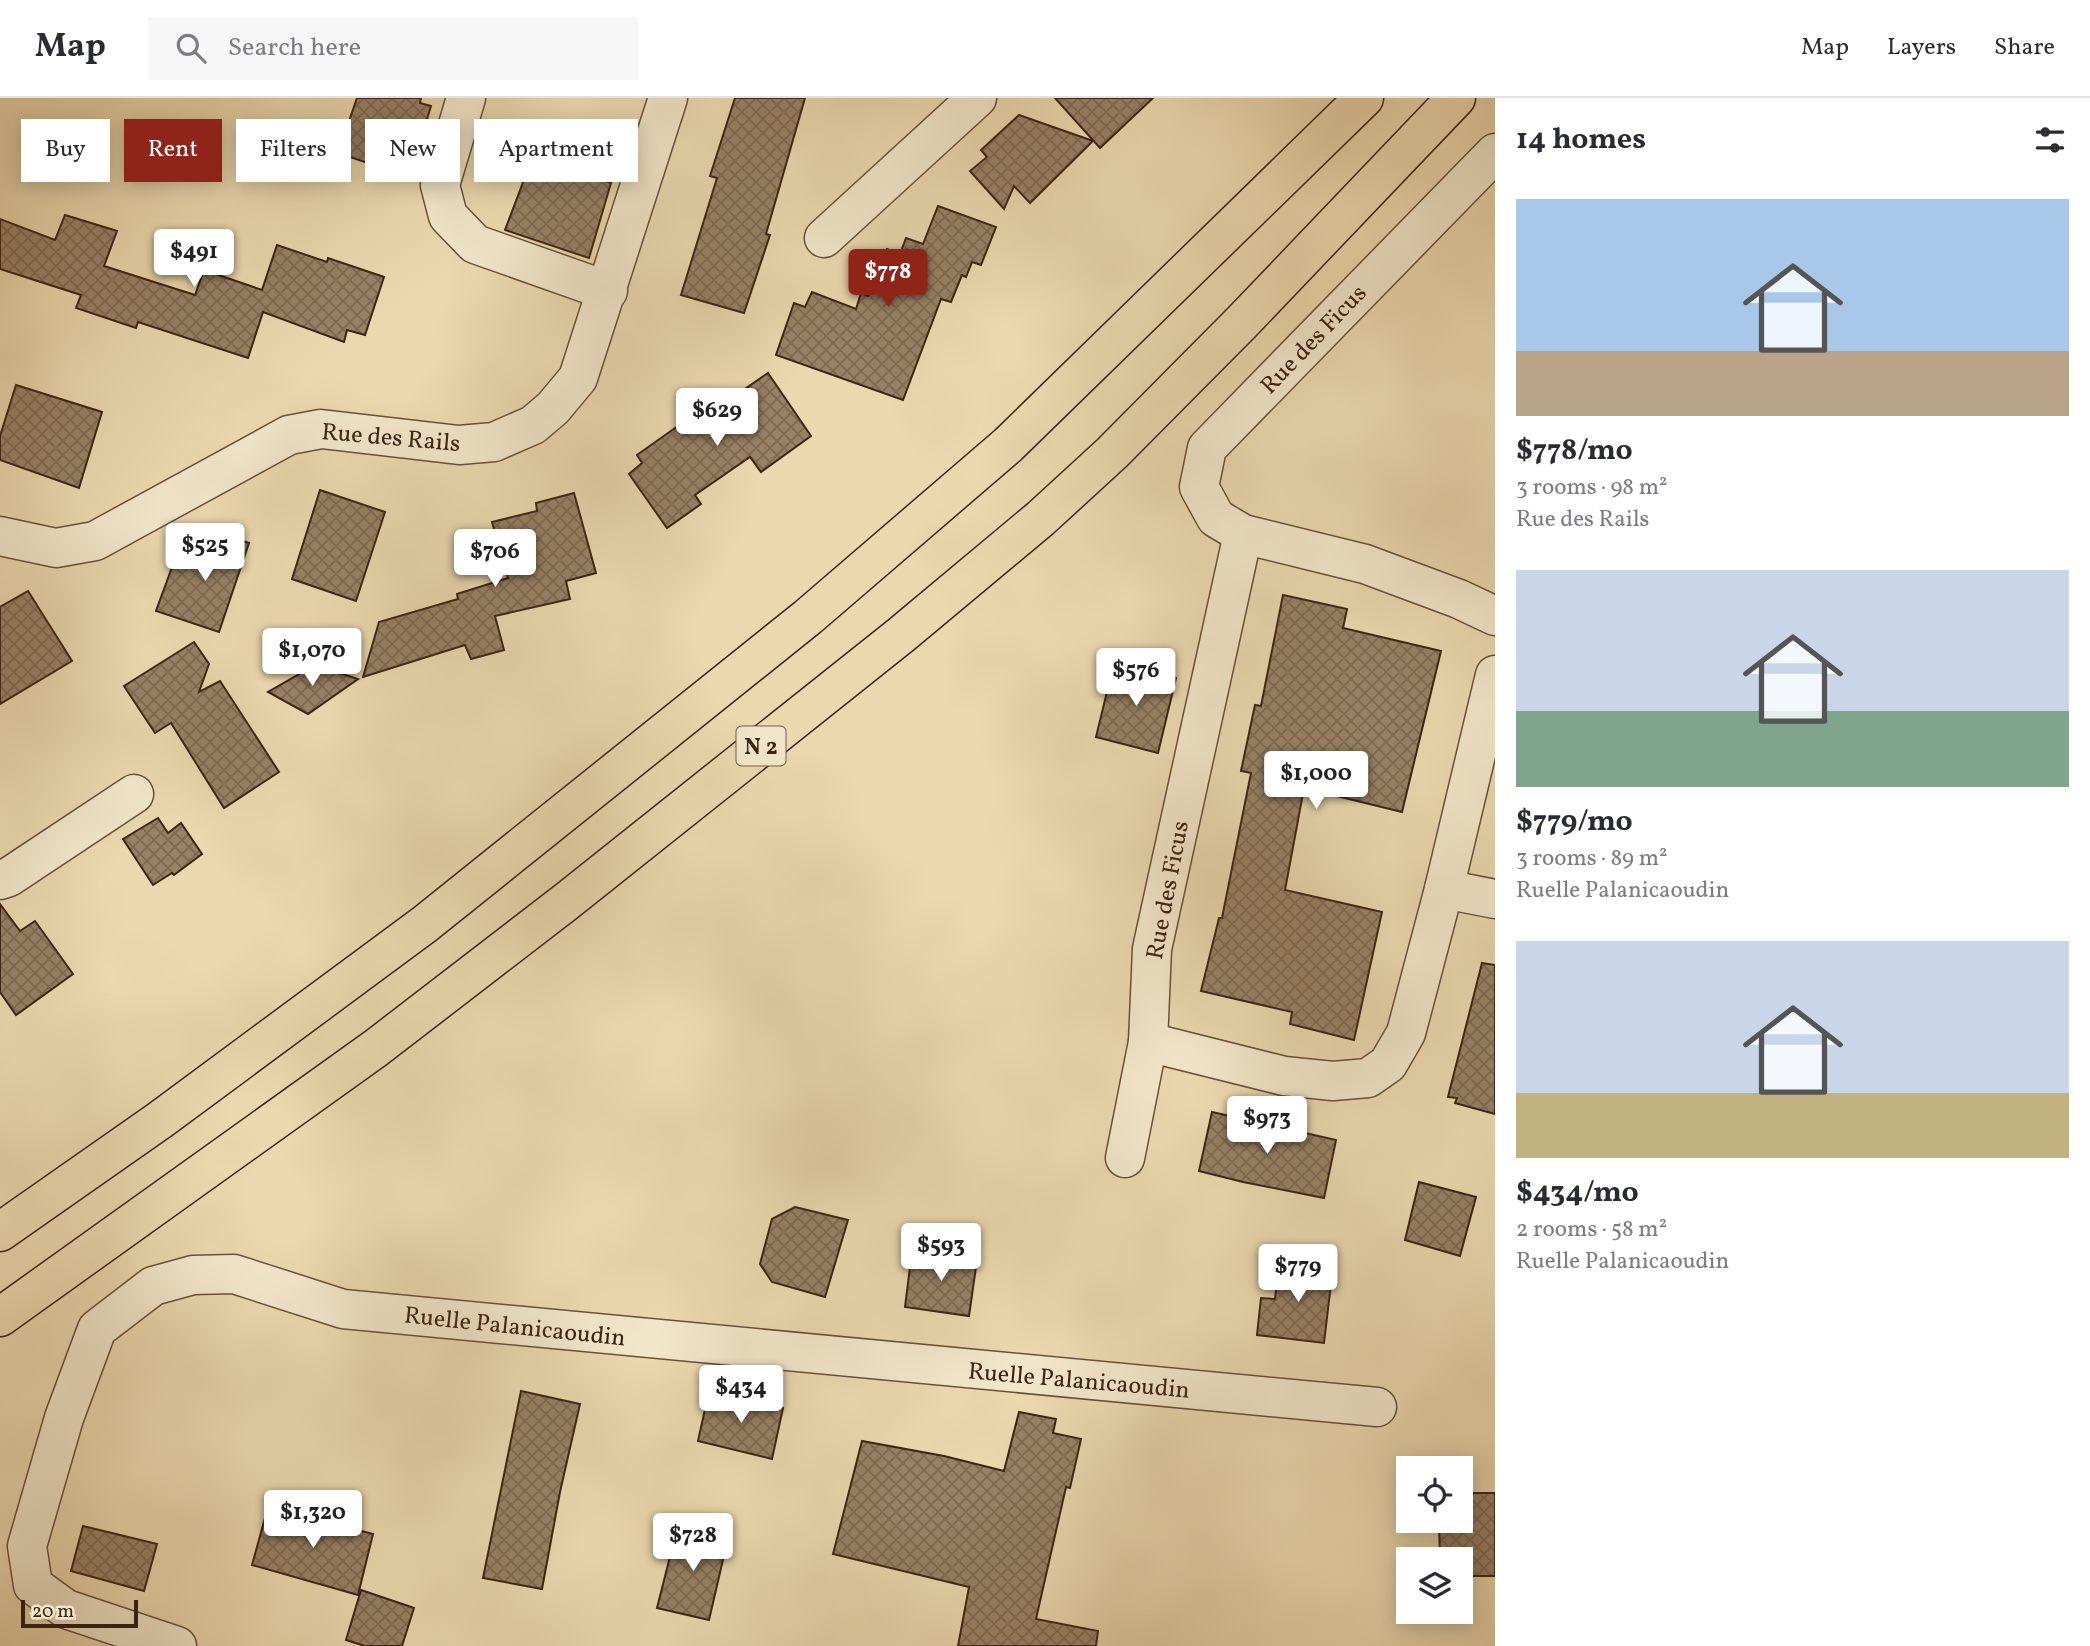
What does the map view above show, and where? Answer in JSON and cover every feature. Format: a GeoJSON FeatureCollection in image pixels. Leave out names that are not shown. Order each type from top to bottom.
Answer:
{"type":"FeatureCollection","features":[{"type":"Feature","properties":{"kind":"highway"},"geometry":{"type":"LineString","coordinates":[[0,1232],[160,1120],[425,923],[808,617],[1008,445],[1364,98]]}},
{"type":"Feature","properties":{"kind":"highway","name":"N 2"},"geometry":{"type":"LineString","coordinates":[[0,1317],[376,1048],[901,635],[1040,519],[1112,453],[1234,330],[1456,98]]}},
{"type":"Feature","properties":{"kind":"street"},"geometry":{"type":"LineString","coordinates":[[467,98],[440,185],[448,216],[475,244],[608,291]]}},
{"type":"Feature","properties":{"kind":"street","name":"Rue des Rails"},"geometry":{"type":"LineString","coordinates":[[0,536],[56,548],[95,541],[289,435],[320,429],[459,445],[494,442],[533,425],[554,408],[578,378],[668,98]]}},
{"type":"Feature","properties":{"kind":"street"},"geometry":{"type":"LineString","coordinates":[[824,238],[977,98]]}},
{"type":"Feature","properties":{"kind":"street","name":"Rue des Ficus"},"geometry":{"type":"LineString","coordinates":[[1495,153],[1207,448],[1199,488],[1216,518],[1243,534],[1364,564],[1459,599],[1495,616]]}},
{"type":"Feature","properties":{"kind":"street","name":"Rue des Ficus"},"geometry":{"type":"LineString","coordinates":[[1125,1158],[1148,1042],[1152,949],[1243,534]]}},
{"type":"Feature","properties":{"kind":"street"},"geometry":{"type":"LineString","coordinates":[[1148,1042],[1284,1076],[1333,1081],[1368,1078],[1388,1064],[1406,1033],[1444,889],[1495,675]]}},
{"type":"Feature","properties":{"kind":"street"},"geometry":{"type":"LineString","coordinates":[[0,880],[9,877],[134,794]]}},
{"type":"Feature","properties":{"kind":"street"},"geometry":{"type":"LineString","coordinates":[[1444,889],[1495,899]]}},
{"type":"Feature","properties":{"kind":"street","name":"Ruelle Palanicaoudin"},"geometry":{"type":"LineString","coordinates":[[177,1646],[66,1609],[33,1585],[27,1546],[64,1418],[97,1329],[153,1286],[193,1275],[234,1274],[343,1309],[1377,1407]]}},
{"type":"Feature","properties":{"kind":"building"},"geometry":{"type":"Polygon","coordinates":[[[357,98],[421,98],[420,103],[431,106],[427,119],[365,119],[365,162],[351,157],[350,119],[357,98]]]}},
{"type":"Feature","properties":{"kind":"building"},"geometry":{"type":"Polygon","coordinates":[[[735,98],[805,98],[766,234],[770,235],[744,313],[681,295],[717,178],[710,176],[735,98]]]}},
{"type":"Feature","properties":{"kind":"building"},"geometry":{"type":"Polygon","coordinates":[[[1055,98],[1153,98],[1100,148],[1055,98]]]}},
{"type":"Feature","properties":{"kind":"building"},"geometry":{"type":"Polygon","coordinates":[[[1019,115],[1093,141],[1030,203],[1014,186],[1004,209],[970,171],[987,157],[981,150],[1019,115]]]}},
{"type":"Feature","properties":{"kind":"building"},"geometry":{"type":"Polygon","coordinates":[[[523,182],[611,183],[589,258],[505,230],[523,182]]]}},
{"type":"Feature","properties":{"kind":"building"},"geometry":{"type":"Polygon","coordinates":[[[938,206],[996,227],[981,265],[972,262],[966,277],[962,275],[951,302],[941,299],[903,400],[776,355],[794,303],[805,307],[812,292],[856,309],[861,293],[868,296],[887,249],[900,254],[906,238],[923,244],[938,206]]]}},
{"type":"Feature","properties":{"kind":"building"},"geometry":{"type":"Polygon","coordinates":[[[65,215],[117,231],[104,266],[195,295],[204,270],[262,290],[277,245],[327,262],[328,258],[384,277],[365,335],[347,330],[344,342],[263,312],[248,358],[138,322],[136,328],[76,308],[81,295],[0,269],[0,219],[55,240],[65,215]]]}},
{"type":"Feature","properties":{"kind":"building"},"geometry":{"type":"Polygon","coordinates":[[[768,373],[811,436],[761,472],[750,457],[695,495],[701,504],[667,528],[629,474],[642,463],[637,455],[692,416],[697,422],[768,373]]]}},
{"type":"Feature","properties":{"kind":"building"},"geometry":{"type":"Polygon","coordinates":[[[16,385],[102,412],[79,488],[0,460],[0,436],[16,385]]]}},
{"type":"Feature","properties":{"kind":"building"},"geometry":{"type":"Polygon","coordinates":[[[320,490],[385,512],[356,601],[292,579],[320,490]]]}},
{"type":"Feature","properties":{"kind":"building"},"geometry":{"type":"Polygon","coordinates":[[[574,493],[596,573],[566,581],[570,599],[495,616],[504,650],[471,659],[465,645],[363,677],[379,622],[458,599],[457,594],[508,578],[492,522],[537,511],[536,503],[574,493]]]}},
{"type":"Feature","properties":{"kind":"building"},"geometry":{"type":"Polygon","coordinates":[[[208,530],[249,543],[219,632],[156,611],[175,559],[197,567],[208,530]]]}},
{"type":"Feature","properties":{"kind":"building"},"geometry":{"type":"Polygon","coordinates":[[[28,591],[72,661],[0,704],[0,607],[28,591]]]}},
{"type":"Feature","properties":{"kind":"building"},"geometry":{"type":"Polygon","coordinates":[[[1283,595],[1347,609],[1343,628],[1441,651],[1402,812],[1304,788],[1285,890],[1382,912],[1354,1040],[1290,1024],[1292,1012],[1201,991],[1219,918],[1222,918],[1251,773],[1241,771],[1255,705],[1261,706],[1283,595]]]}},
{"type":"Feature","properties":{"kind":"building"},"geometry":{"type":"Polygon","coordinates":[[[194,642],[209,664],[199,692],[220,681],[279,772],[224,808],[171,723],[155,733],[124,686],[194,642]]]}},
{"type":"Feature","properties":{"kind":"building"},"geometry":{"type":"Polygon","coordinates":[[[1114,663],[1176,678],[1158,753],[1096,737],[1114,663]]]}},
{"type":"Feature","properties":{"kind":"building"},"geometry":{"type":"Polygon","coordinates":[[[315,665],[358,679],[308,714],[268,692],[315,665]]]}},
{"type":"Feature","properties":{"kind":"building"},"geometry":{"type":"Polygon","coordinates":[[[158,818],[168,833],[181,823],[202,854],[174,875],[172,873],[153,885],[123,839],[158,818]]]}},
{"type":"Feature","properties":{"kind":"building"},"geometry":{"type":"Polygon","coordinates":[[[0,904],[20,931],[35,921],[73,974],[16,1015],[0,992],[0,904]]]}},
{"type":"Feature","properties":{"kind":"building"},"geometry":{"type":"Polygon","coordinates":[[[1482,963],[1495,965],[1495,1114],[1455,1103],[1457,1098],[1448,1097],[1482,963]]]}},
{"type":"Feature","properties":{"kind":"building"},"geometry":{"type":"Polygon","coordinates":[[[1212,1112],[1336,1140],[1324,1198],[1199,1171],[1212,1112]]]}},
{"type":"Feature","properties":{"kind":"building"},"geometry":{"type":"Polygon","coordinates":[[[1419,1182],[1476,1197],[1460,1256],[1405,1240],[1419,1182]]]}},
{"type":"Feature","properties":{"kind":"building"},"geometry":{"type":"Polygon","coordinates":[[[795,1207],[848,1220],[825,1297],[772,1282],[760,1264],[772,1219],[795,1207]]]}},
{"type":"Feature","properties":{"kind":"building"},"geometry":{"type":"Polygon","coordinates":[[[912,1251],[977,1260],[969,1316],[905,1307],[912,1251]]]}},
{"type":"Feature","properties":{"kind":"building"},"geometry":{"type":"Polygon","coordinates":[[[1279,1261],[1333,1267],[1324,1343],[1257,1335],[1261,1298],[1275,1299],[1279,1261]]]}},
{"type":"Feature","properties":{"kind":"building"},"geometry":{"type":"Polygon","coordinates":[[[521,1391],[580,1404],[542,1589],[483,1578],[521,1391]]]}},
{"type":"Feature","properties":{"kind":"building"},"geometry":{"type":"Polygon","coordinates":[[[709,1391],[783,1408],[772,1459],[698,1441],[709,1391]]]}},
{"type":"Feature","properties":{"kind":"building"},"geometry":{"type":"Polygon","coordinates":[[[1019,1412],[1056,1419],[1053,1433],[1081,1439],[1070,1488],[1066,1487],[1036,1619],[1098,1631],[1096,1646],[958,1646],[969,1587],[833,1554],[862,1441],[944,1456],[1004,1471],[1019,1412]]]}},
{"type":"Feature","properties":{"kind":"building"},"geometry":{"type":"Polygon","coordinates":[[[1473,1493],[1495,1493],[1495,1576],[1473,1576],[1473,1547],[1440,1547],[1439,1533],[1473,1533],[1473,1493]]]}},
{"type":"Feature","properties":{"kind":"building"},"geometry":{"type":"Polygon","coordinates":[[[268,1507],[373,1534],[358,1595],[252,1565],[268,1507]]]}},
{"type":"Feature","properties":{"kind":"building"},"geometry":{"type":"Polygon","coordinates":[[[678,1525],[728,1538],[709,1620],[657,1608],[678,1525]]]}},
{"type":"Feature","properties":{"kind":"building"},"geometry":{"type":"Polygon","coordinates":[[[83,1526],[157,1544],[144,1591],[71,1571],[83,1526]]]}},
{"type":"Feature","properties":{"kind":"building"},"geometry":{"type":"Polygon","coordinates":[[[361,1590],[414,1608],[402,1646],[365,1646],[346,1640],[361,1590]]]}}]}
